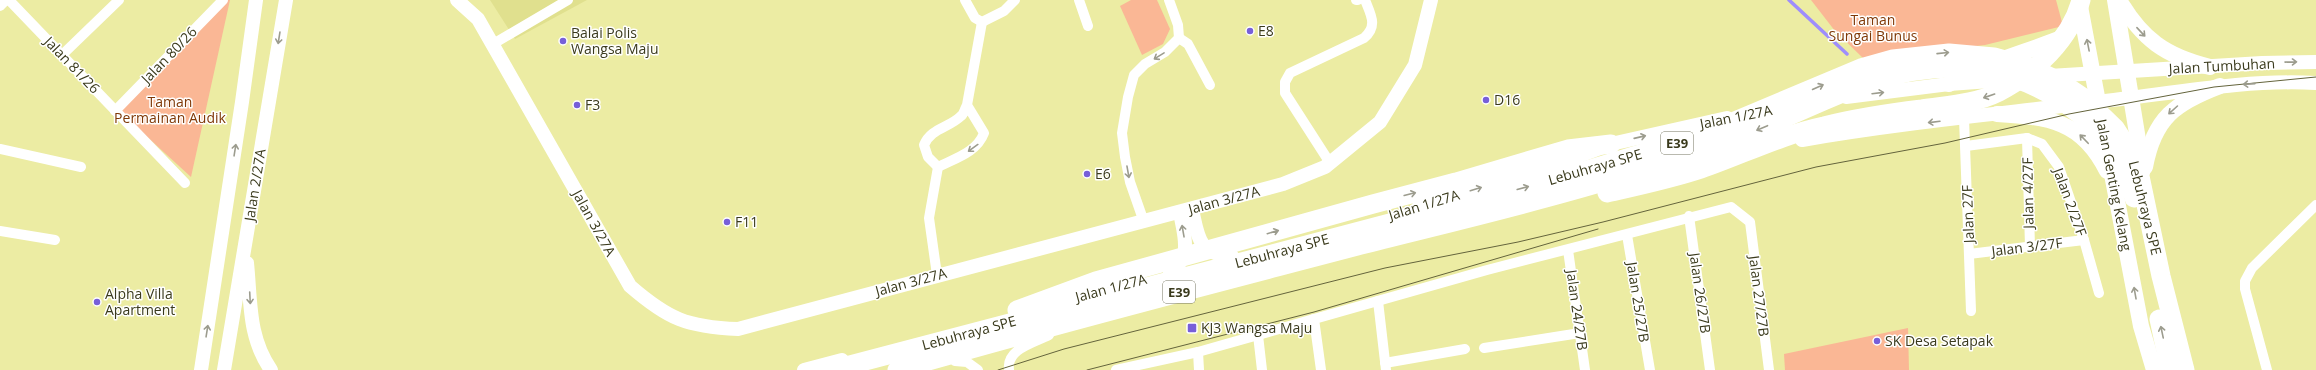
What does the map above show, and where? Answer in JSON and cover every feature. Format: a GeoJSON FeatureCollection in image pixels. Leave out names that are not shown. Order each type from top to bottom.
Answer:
{"type":"FeatureCollection","features":[{"type":"Feature","properties":{"kind":"highway","name":"E39"},"geometry":{"type":"LineString","coordinates":[[1463,219],[1557,204],[1669,178],[1700,169],[1774,140],[1822,126],[1874,115],[1960,104],[1998,92],[2029,73],[2058,44],[2081,6]]}},
{"type":"Feature","properties":{"kind":"highway","name":"Lebuhraya SPE"},"geometry":{"type":"LineString","coordinates":[[831,370],[1557,179],[1711,131],[1861,68],[1892,59],[1949,52],[1994,57],[2030,68],[2057,80],[2084,98],[2115,128],[2137,162],[2161,276],[2186,370]]}},
{"type":"Feature","properties":{"kind":"highway","name":"Lebuhraya SPE"},"geometry":{"type":"LineString","coordinates":[[897,370],[1053,325],[1608,180],[1709,148],[1868,82],[1920,69],[1961,68],[1998,74],[2030,84],[2052,95],[2067,105],[2096,131],[2115,154],[2129,180],[2170,370]]}},
{"type":"Feature","properties":{"kind":"highway"},"geometry":{"type":"LineString","coordinates":[[971,332],[1025,306],[1096,281],[1456,182],[1568,149],[1611,144]]}},
{"type":"Feature","properties":{"kind":"main road","name":"Jalan 2/27A"},"geometry":{"type":"LineString","coordinates":[[224,370],[286,0]]}},
{"type":"Feature","properties":{"kind":"main road","name":"Jalan 3/27A"},"geometry":{"type":"LineString","coordinates":[[457,0],[478,19],[630,286],[664,314],[686,322],[712,328],[738,329],[1283,184],[1330,163],[1380,122],[1415,64],[1431,0]]}},
{"type":"Feature","properties":{"kind":"main road"},"geometry":{"type":"LineString","coordinates":[[2115,0],[2144,176],[2186,370]]}},
{"type":"Feature","properties":{"kind":"main road"},"geometry":{"type":"LineString","coordinates":[[2119,0],[2136,26],[2152,42],[2176,56],[2210,67]]}},
{"type":"Feature","properties":{"kind":"main road","name":"Jalan 2/27A"},"geometry":{"type":"LineString","coordinates":[[201,370],[256,1]]}},
{"type":"Feature","properties":{"kind":"main road"},"geometry":{"type":"LineString","coordinates":[[1949,84],[1966,74],[2005,57],[2070,34],[2081,6]]}},
{"type":"Feature","properties":{"kind":"main road","name":"Jalan Genting Kelang"},"geometry":{"type":"LineString","coordinates":[[2081,6],[2141,326],[2154,370]]}},
{"type":"Feature","properties":{"kind":"main road","name":"Jalan Tumbuhan"},"geometry":{"type":"LineString","coordinates":[[2127,70],[2210,67],[2262,63],[2316,62]]}},
{"type":"Feature","properties":{"kind":"main road","name":"Jalan 1/27A"},"geometry":{"type":"LineString","coordinates":[[804,370],[1380,218],[1563,162],[1611,144],[1738,115],[1831,99],[1949,84],[2093,74],[2127,70]]}},
{"type":"Feature","properties":{"kind":"main road"},"geometry":{"type":"LineString","coordinates":[[2050,76],[2064,82],[2068,91],[2066,98],[2057,107]]}},
{"type":"Feature","properties":{"kind":"main road","name":"Jalan Tumbuhan"},"geometry":{"type":"LineString","coordinates":[[2132,97],[2220,86],[2283,82],[2316,83]]}},
{"type":"Feature","properties":{"kind":"main road"},"geometry":{"type":"LineString","coordinates":[[2144,176],[2154,136],[2167,115],[2185,100],[2220,86]]}},
{"type":"Feature","properties":{"kind":"main road","name":"Jalan 1/27A"},"geometry":{"type":"LineString","coordinates":[[921,370],[1280,275],[1584,192],[1777,144],[1865,129],[2132,97]]}},
{"type":"Feature","properties":{"kind":"main road"},"geometry":{"type":"LineString","coordinates":[[1997,114],[2044,118],[2065,124],[2085,140],[2098,155],[2113,183]]}},
{"type":"Feature","properties":{"kind":"main road"},"geometry":{"type":"LineString","coordinates":[[1186,211],[1203,245],[1216,254],[1232,256]]}},
{"type":"Feature","properties":{"kind":"main road"},"geometry":{"type":"LineString","coordinates":[[1170,273],[1183,260],[1185,252],[1186,211]]}},
{"type":"Feature","properties":{"kind":"main road"},"geometry":{"type":"LineString","coordinates":[[245,245],[252,328],[262,356],[271,370]]}},
{"type":"Feature","properties":{"kind":"street"},"geometry":{"type":"LineString","coordinates":[[0,6],[6,0]]}},
{"type":"Feature","properties":{"kind":"street","name":"Jalan 81/26"},"geometry":{"type":"LineString","coordinates":[[9,0],[185,183]]}},
{"type":"Feature","properties":{"kind":"street"},"geometry":{"type":"LineString","coordinates":[[62,55],[119,0]]}},
{"type":"Feature","properties":{"kind":"street","name":"Jalan 80/26"},"geometry":{"type":"LineString","coordinates":[[115,110],[223,0]]}},
{"type":"Feature","properties":{"kind":"street"},"geometry":{"type":"LineString","coordinates":[[493,44],[568,0]]}},
{"type":"Feature","properties":{"kind":"street"},"geometry":{"type":"LineString","coordinates":[[965,0],[975,18],[982,22]]}},
{"type":"Feature","properties":{"kind":"street"},"geometry":{"type":"LineString","coordinates":[[982,22],[1004,11],[1015,0]]}},
{"type":"Feature","properties":{"kind":"street"},"geometry":{"type":"LineString","coordinates":[[1079,0],[1088,26]]}},
{"type":"Feature","properties":{"kind":"street"},"geometry":{"type":"LineString","coordinates":[[1144,222],[1130,182],[1122,133],[1128,97],[1134,75],[1145,64],[1165,52],[1179,38],[1178,25],[1169,0]]}},
{"type":"Feature","properties":{"kind":"street"},"geometry":{"type":"LineString","coordinates":[[1330,163],[1285,93],[1285,82],[1290,73],[1364,38],[1371,32],[1373,21],[1365,0]]}},
{"type":"Feature","properties":{"kind":"street"},"geometry":{"type":"LineString","coordinates":[[938,167],[928,157],[924,145],[927,138],[962,116],[967,105],[982,22]]}},
{"type":"Feature","properties":{"kind":"street"},"geometry":{"type":"LineString","coordinates":[[1179,38],[1188,44],[1210,85]]}},
{"type":"Feature","properties":{"kind":"street"},"geometry":{"type":"LineString","coordinates":[[938,167],[972,150],[981,142],[984,133],[967,105]]}},
{"type":"Feature","properties":{"kind":"street","name":"Jalan 27F"},"geometry":{"type":"LineString","coordinates":[[1964,118],[1972,311]]}},
{"type":"Feature","properties":{"kind":"street"},"geometry":{"type":"LineString","coordinates":[[1966,146],[2027,138]]}},
{"type":"Feature","properties":{"kind":"street","name":"Jalan 2/27F"},"geometry":{"type":"LineString","coordinates":[[2027,138],[2042,144],[2059,167],[2084,240],[2099,293]]}},
{"type":"Feature","properties":{"kind":"street","name":"Jalan 4/27F"},"geometry":{"type":"LineString","coordinates":[[2027,138],[2030,247]]}},
{"type":"Feature","properties":{"kind":"street"},"geometry":{"type":"LineString","coordinates":[[0,149],[81,167]]}},
{"type":"Feature","properties":{"kind":"street"},"geometry":{"type":"LineString","coordinates":[[937,275],[929,218],[938,167]]}},
{"type":"Feature","properties":{"kind":"street"},"geometry":{"type":"LineString","coordinates":[[2267,370],[2245,289],[2245,282],[2252,268],[2316,205]]}},
{"type":"Feature","properties":{"kind":"street","name":"Jalan 27/27B"},"geometry":{"type":"LineString","coordinates":[[1689,216],[1731,207],[1750,222],[1769,370]]}},
{"type":"Feature","properties":{"kind":"street"},"geometry":{"type":"LineString","coordinates":[[1116,370],[1198,352],[1378,301],[1627,235],[1689,216]]}},
{"type":"Feature","properties":{"kind":"street","name":"Jalan 26/27B"},"geometry":{"type":"LineString","coordinates":[[1689,216],[1710,370]]}},
{"type":"Feature","properties":{"kind":"street"},"geometry":{"type":"LineString","coordinates":[[0,231],[55,240]]}},
{"type":"Feature","properties":{"kind":"street","name":"Jalan 25/27B"},"geometry":{"type":"LineString","coordinates":[[1627,235],[1650,370]]}},
{"type":"Feature","properties":{"kind":"street","name":"Jalan 3/27F"},"geometry":{"type":"LineString","coordinates":[[1969,254],[2084,240]]}},
{"type":"Feature","properties":{"kind":"street","name":"Jalan 24/27B"},"geometry":{"type":"LineString","coordinates":[[1568,250],[1585,370]]}},
{"type":"Feature","properties":{"kind":"street"},"geometry":{"type":"LineString","coordinates":[[1378,301],[1385,367],[1465,349]]}},
{"type":"Feature","properties":{"kind":"street"},"geometry":{"type":"LineString","coordinates":[[1314,319],[1321,370]]}},
{"type":"Feature","properties":{"kind":"street"},"geometry":{"type":"LineString","coordinates":[[1484,348],[1580,333]]}},
{"type":"Feature","properties":{"kind":"street"},"geometry":{"type":"LineString","coordinates":[[1009,370],[1009,358],[1014,352],[1049,335]]}},
{"type":"Feature","properties":{"kind":"street"},"geometry":{"type":"LineString","coordinates":[[1258,335],[1262,370]]}},
{"type":"Feature","properties":{"kind":"street"},"geometry":{"type":"LineString","coordinates":[[1198,352],[1199,370]]}},
{"type":"Feature","properties":{"kind":"street"},"geometry":{"type":"LineString","coordinates":[[955,360],[967,362],[978,370]]}},
{"type":"Feature","properties":{"kind":"shaded area"},"geometry":{"type":"Polygon","coordinates":[[[490,0],[587,0],[515,39],[490,0]]]}},
{"type":"Feature","properties":{"kind":"green space","name":"Taman Permainan Audik"},"geometry":{"type":"Polygon","coordinates":[[[227,0],[230,0],[191,177],[119,111],[227,0]]]}},
{"type":"Feature","properties":{"kind":"green space"},"geometry":{"type":"Polygon","coordinates":[[[1131,0],[1157,0],[1170,29],[1163,44],[1142,55],[1120,6],[1131,0]]]}},
{"type":"Feature","properties":{"kind":"green space","name":"Taman Sungai Bunus"},"geometry":{"type":"Polygon","coordinates":[[[1811,0],[2056,0],[2063,26],[1985,45],[1863,58],[1835,31],[1811,0]]]}},
{"type":"Feature","properties":{"kind":"green space","name":"SK Desa Setapak"},"geometry":{"type":"Polygon","coordinates":[[[1908,328],[1909,370],[1785,370],[1784,354],[1908,328]]]}},
{"type":"Feature","properties":{"kind":"waterway"},"geometry":{"type":"LineString","coordinates":[[1789,0],[1847,54]]}},
{"type":"Feature","properties":{"kind":"tram line"},"geometry":{"type":"LineString","coordinates":[[998,370],[1064,349],[1385,268],[1518,242],[1603,222],[1816,167],[1945,143],[2069,114],[2214,87],[2316,77]]}},
{"type":"Feature","properties":{"kind":"tram line"},"geometry":{"type":"LineString","coordinates":[[1087,370],[1314,312],[1598,229]]}},
{"type":"Feature","properties":{"kind":"place","name":"E8"},"geometry":{"type":"Point","coordinates":[1250,31]}},
{"type":"Feature","properties":{"kind":"place","name":"Balai Polis Wangsa Maju"},"geometry":{"type":"Point","coordinates":[563,41]}},
{"type":"Feature","properties":{"kind":"place","name":"D16"},"geometry":{"type":"Point","coordinates":[1486,100]}},
{"type":"Feature","properties":{"kind":"place","name":"F3"},"geometry":{"type":"Point","coordinates":[577,105]}},
{"type":"Feature","properties":{"kind":"place","name":"E6"},"geometry":{"type":"Point","coordinates":[1087,174]}},
{"type":"Feature","properties":{"kind":"place","name":"F11"},"geometry":{"type":"Point","coordinates":[727,222]}},
{"type":"Feature","properties":{"kind":"place","name":"Alpha Villa Apartment"},"geometry":{"type":"Point","coordinates":[97,302]}},
{"type":"Feature","properties":{"kind":"place","name":"KJ3 Wangsa Maju"},"geometry":{"type":"Point","coordinates":[1192,328]}},
{"type":"Feature","properties":{"kind":"place","name":"SK Desa Setapak"},"geometry":{"type":"Point","coordinates":[1877,341]}}]}
